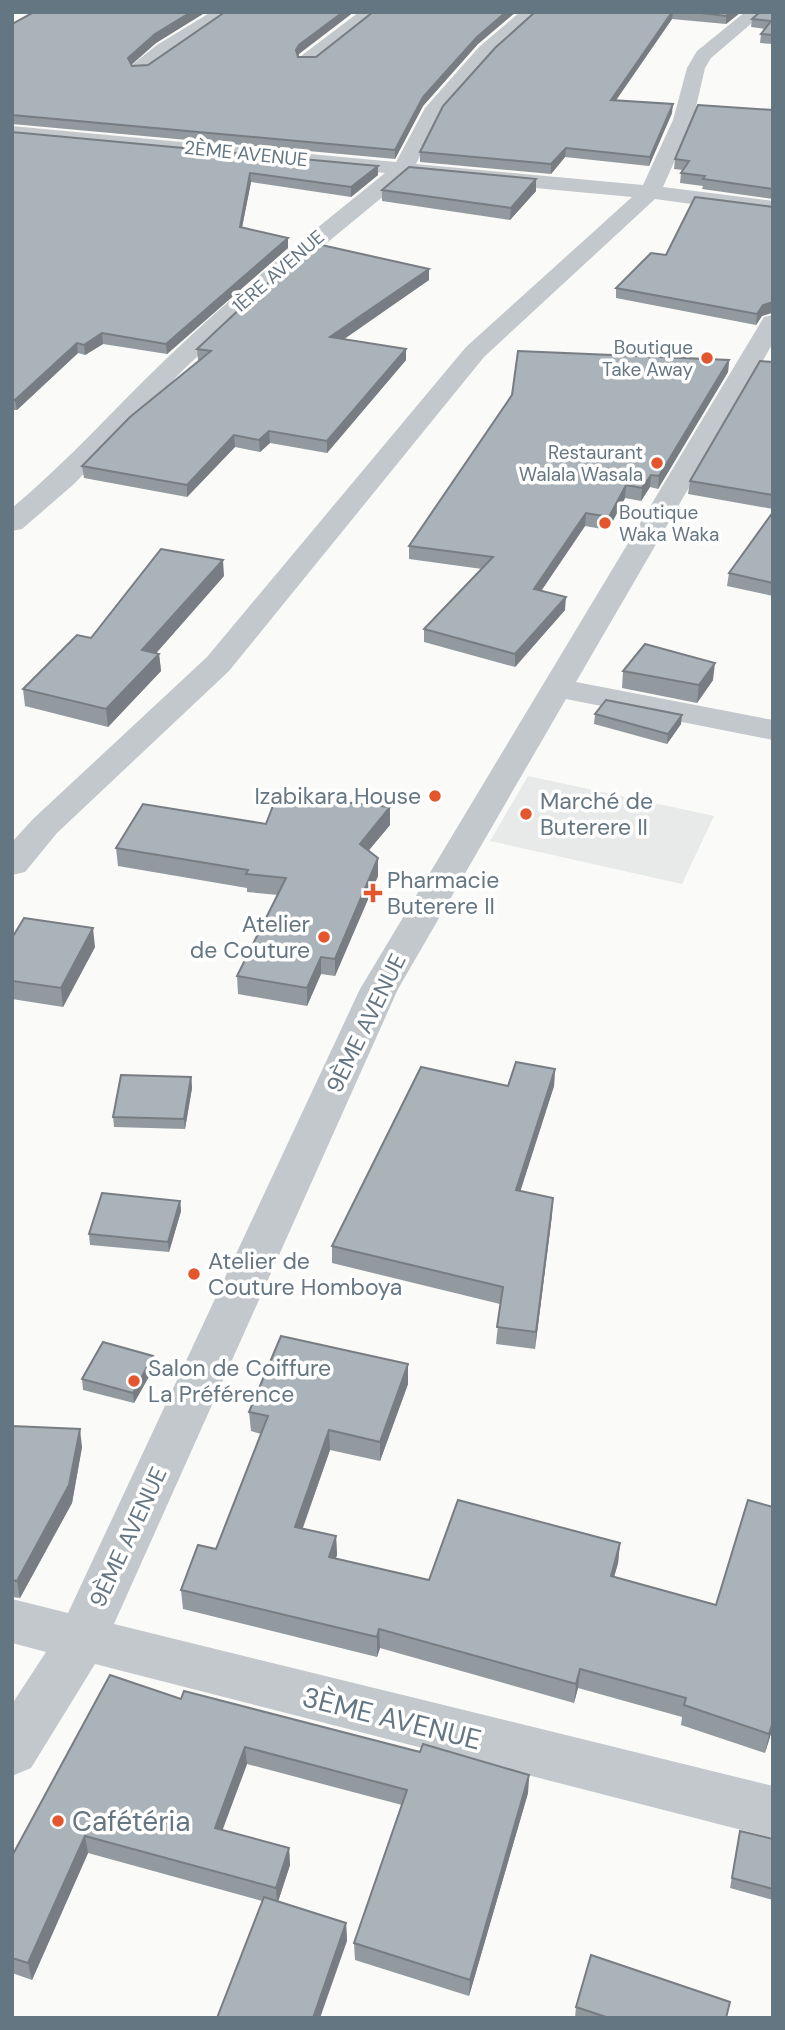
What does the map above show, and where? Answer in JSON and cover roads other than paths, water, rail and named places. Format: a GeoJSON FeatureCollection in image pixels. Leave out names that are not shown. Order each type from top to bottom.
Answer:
{"type":"FeatureCollection","features":[{"type":"Feature","properties":{"kind":"street"},"geometry":{"type":"LineString","coordinates":[[140,68],[164,49],[224,12]]}},
{"type":"Feature","properties":{"kind":"street"},"geometry":{"type":"LineString","coordinates":[[308,60],[371,12]]}},
{"type":"Feature","properties":{"kind":"street","name":"1ÈRE AVENUE"},"geometry":{"type":"LineString","coordinates":[[12,523],[64,478],[174,365],[252,293],[403,169],[432,112],[486,51],[531,12]]}},
{"type":"Feature","properties":{"kind":"street"},"geometry":{"type":"LineString","coordinates":[[12,864],[45,826],[218,664],[475,352],[650,191],[683,120],[696,68],[704,55],[756,12]]}},
{"type":"Feature","properties":{"kind":"street","name":"2ÈME AVENUE"},"geometry":{"type":"LineString","coordinates":[[12,132],[650,191],[773,208]]}},
{"type":"Feature","properties":{"kind":"street","name":"9ÈME AVENUE"},"geometry":{"type":"LineString","coordinates":[[12,1751],[81,1641],[379,989],[769,335]]}},
{"type":"Feature","properties":{"kind":"street"},"geometry":{"type":"LineString","coordinates":[[558,688],[773,730]]}},
{"type":"Feature","properties":{"kind":"street","name":"3ÈME AVENUE"},"geometry":{"type":"LineString","coordinates":[[12,1621],[81,1641],[773,1812]]}},
{"type":"Feature","properties":{"kind":"place","name":"Boutique Take Away"},"geometry":{"type":"Point","coordinates":[707,358]}},
{"type":"Feature","properties":{"kind":"place","name":"Restaurant Walala Wasala"},"geometry":{"type":"Point","coordinates":[657,463]}},
{"type":"Feature","properties":{"kind":"place","name":"Boutique Waka Waka"},"geometry":{"type":"Point","coordinates":[605,523]}},
{"type":"Feature","properties":{"kind":"place","name":"Izabikara House"},"geometry":{"type":"Point","coordinates":[435,796]}},
{"type":"Feature","properties":{"kind":"place","name":"Marché de Buterere II"},"geometry":{"type":"Point","coordinates":[526,814]}},
{"type":"Feature","properties":{"kind":"place","name":"Pharmacie Buterere II"},"geometry":{"type":"Point","coordinates":[373,893]}},
{"type":"Feature","properties":{"kind":"place","name":"Atelier de Couture"},"geometry":{"type":"Point","coordinates":[324,937]}},
{"type":"Feature","properties":{"kind":"place","name":"Atelier de Couture Homboya"},"geometry":{"type":"Point","coordinates":[194,1274]}},
{"type":"Feature","properties":{"kind":"place","name":"Salon de Coiffure La Préférence"},"geometry":{"type":"Point","coordinates":[134,1381]}},
{"type":"Feature","properties":{"kind":"place","name":"Cafétéria"},"geometry":{"type":"Point","coordinates":[58,1821]}}]}
